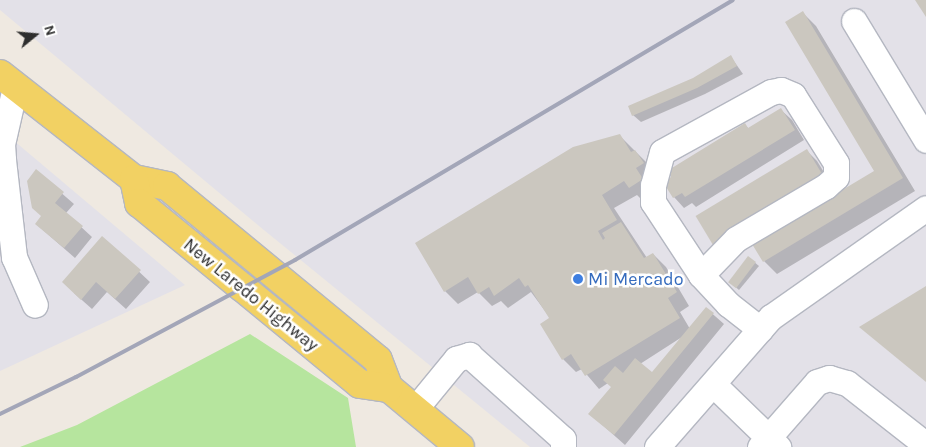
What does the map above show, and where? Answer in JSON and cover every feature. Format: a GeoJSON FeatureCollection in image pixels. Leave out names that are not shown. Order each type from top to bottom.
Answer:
{"type":"FeatureCollection","features":[{"type":"Feature","properties":{"kind":"main road","name":"New Laredo Highway"},"geometry":{"type":"LineString","coordinates":[[8,80],[134,179],[167,186],[378,360],[389,388],[460,447]]}},
{"type":"Feature","properties":{"kind":"street"},"geometry":{"type":"LineString","coordinates":[[854,21],[926,140]]}},
{"type":"Feature","properties":{"kind":"street"},"geometry":{"type":"LineString","coordinates":[[8,80],[2,144],[14,257],[35,305]]}},
{"type":"Feature","properties":{"kind":"street"},"geometry":{"type":"LineString","coordinates":[[701,275],[736,239],[826,186],[836,177],[836,163],[793,95],[781,90],[771,92],[662,152],[656,171],[653,202],[701,275],[728,304],[766,324]]}},
{"type":"Feature","properties":{"kind":"street"},"geometry":{"type":"LineString","coordinates":[[657,447],[766,324],[926,208]]}},
{"type":"Feature","properties":{"kind":"street"},"geometry":{"type":"LineString","coordinates":[[415,409],[456,359],[469,356],[563,439],[563,447]]}},
{"type":"Feature","properties":{"kind":"street"},"geometry":{"type":"LineString","coordinates":[[713,384],[769,444],[817,382],[829,378],[847,383],[926,445]]}},
{"type":"Feature","properties":{"kind":"shaded area"},"geometry":{"type":"Polygon","coordinates":[[[0,0],[926,0],[926,447],[530,447],[259,226],[0,10],[0,0]]]}},
{"type":"Feature","properties":{"kind":"shaded area"},"geometry":{"type":"Polygon","coordinates":[[[0,129],[185,285],[0,371],[0,129]]]}},
{"type":"Feature","properties":{"kind":"green space"},"geometry":{"type":"Polygon","coordinates":[[[250,334],[348,398],[356,447],[20,447],[77,425],[250,334]]]}},
{"type":"Feature","properties":{"kind":"building"},"geometry":{"type":"Polygon","coordinates":[[[915,0],[926,0],[926,17],[915,0]]]}},
{"type":"Feature","properties":{"kind":"building"},"geometry":{"type":"Polygon","coordinates":[[[803,11],[903,178],[763,262],[752,244],[874,171],[785,22],[803,11]]]}},
{"type":"Feature","properties":{"kind":"building"},"geometry":{"type":"Polygon","coordinates":[[[731,55],[737,66],[697,88],[632,116],[628,106],[693,78],[731,55]]]}},
{"type":"Feature","properties":{"kind":"building"},"geometry":{"type":"Polygon","coordinates":[[[781,108],[795,130],[685,197],[682,193],[673,198],[663,182],[671,177],[667,171],[745,123],[748,128],[781,108]]]}},
{"type":"Feature","properties":{"kind":"building"},"geometry":{"type":"Polygon","coordinates":[[[620,134],[631,152],[635,150],[644,163],[636,168],[643,179],[629,188],[624,181],[602,195],[617,220],[598,231],[603,240],[605,238],[602,233],[621,222],[644,258],[653,253],[677,292],[668,298],[680,318],[585,376],[571,354],[562,360],[540,324],[549,318],[528,285],[525,287],[519,278],[494,296],[489,287],[478,294],[468,277],[444,292],[415,243],[573,147],[620,134]]]}},
{"type":"Feature","properties":{"kind":"building"},"geometry":{"type":"Polygon","coordinates":[[[807,149],[825,179],[714,246],[696,216],[807,149]]]}},
{"type":"Feature","properties":{"kind":"building"},"geometry":{"type":"Polygon","coordinates":[[[36,169],[64,192],[55,203],[83,226],[64,248],[35,224],[41,216],[32,208],[27,181],[36,169]]]}},
{"type":"Feature","properties":{"kind":"building"},"geometry":{"type":"Polygon","coordinates":[[[102,236],[141,270],[115,299],[96,282],[81,300],[62,282],[102,236]]]}},
{"type":"Feature","properties":{"kind":"building"},"geometry":{"type":"Polygon","coordinates":[[[748,256],[756,262],[736,288],[728,282],[748,256]]]}},
{"type":"Feature","properties":{"kind":"building"},"geometry":{"type":"Polygon","coordinates":[[[926,286],[926,382],[859,327],[926,286]]]}},
{"type":"Feature","properties":{"kind":"building"},"geometry":{"type":"Polygon","coordinates":[[[706,307],[714,313],[614,435],[588,414],[611,387],[603,380],[615,366],[623,373],[635,358],[652,372],[706,307]]]}},
{"type":"Feature","properties":{"kind":"railway"},"geometry":{"type":"LineString","coordinates":[[0,414],[76,377],[295,260],[733,0]]}},
{"type":"Feature","properties":{"kind":"place","name":"Mi Mercado"},"geometry":{"type":"Point","coordinates":[578,279]}}]}
